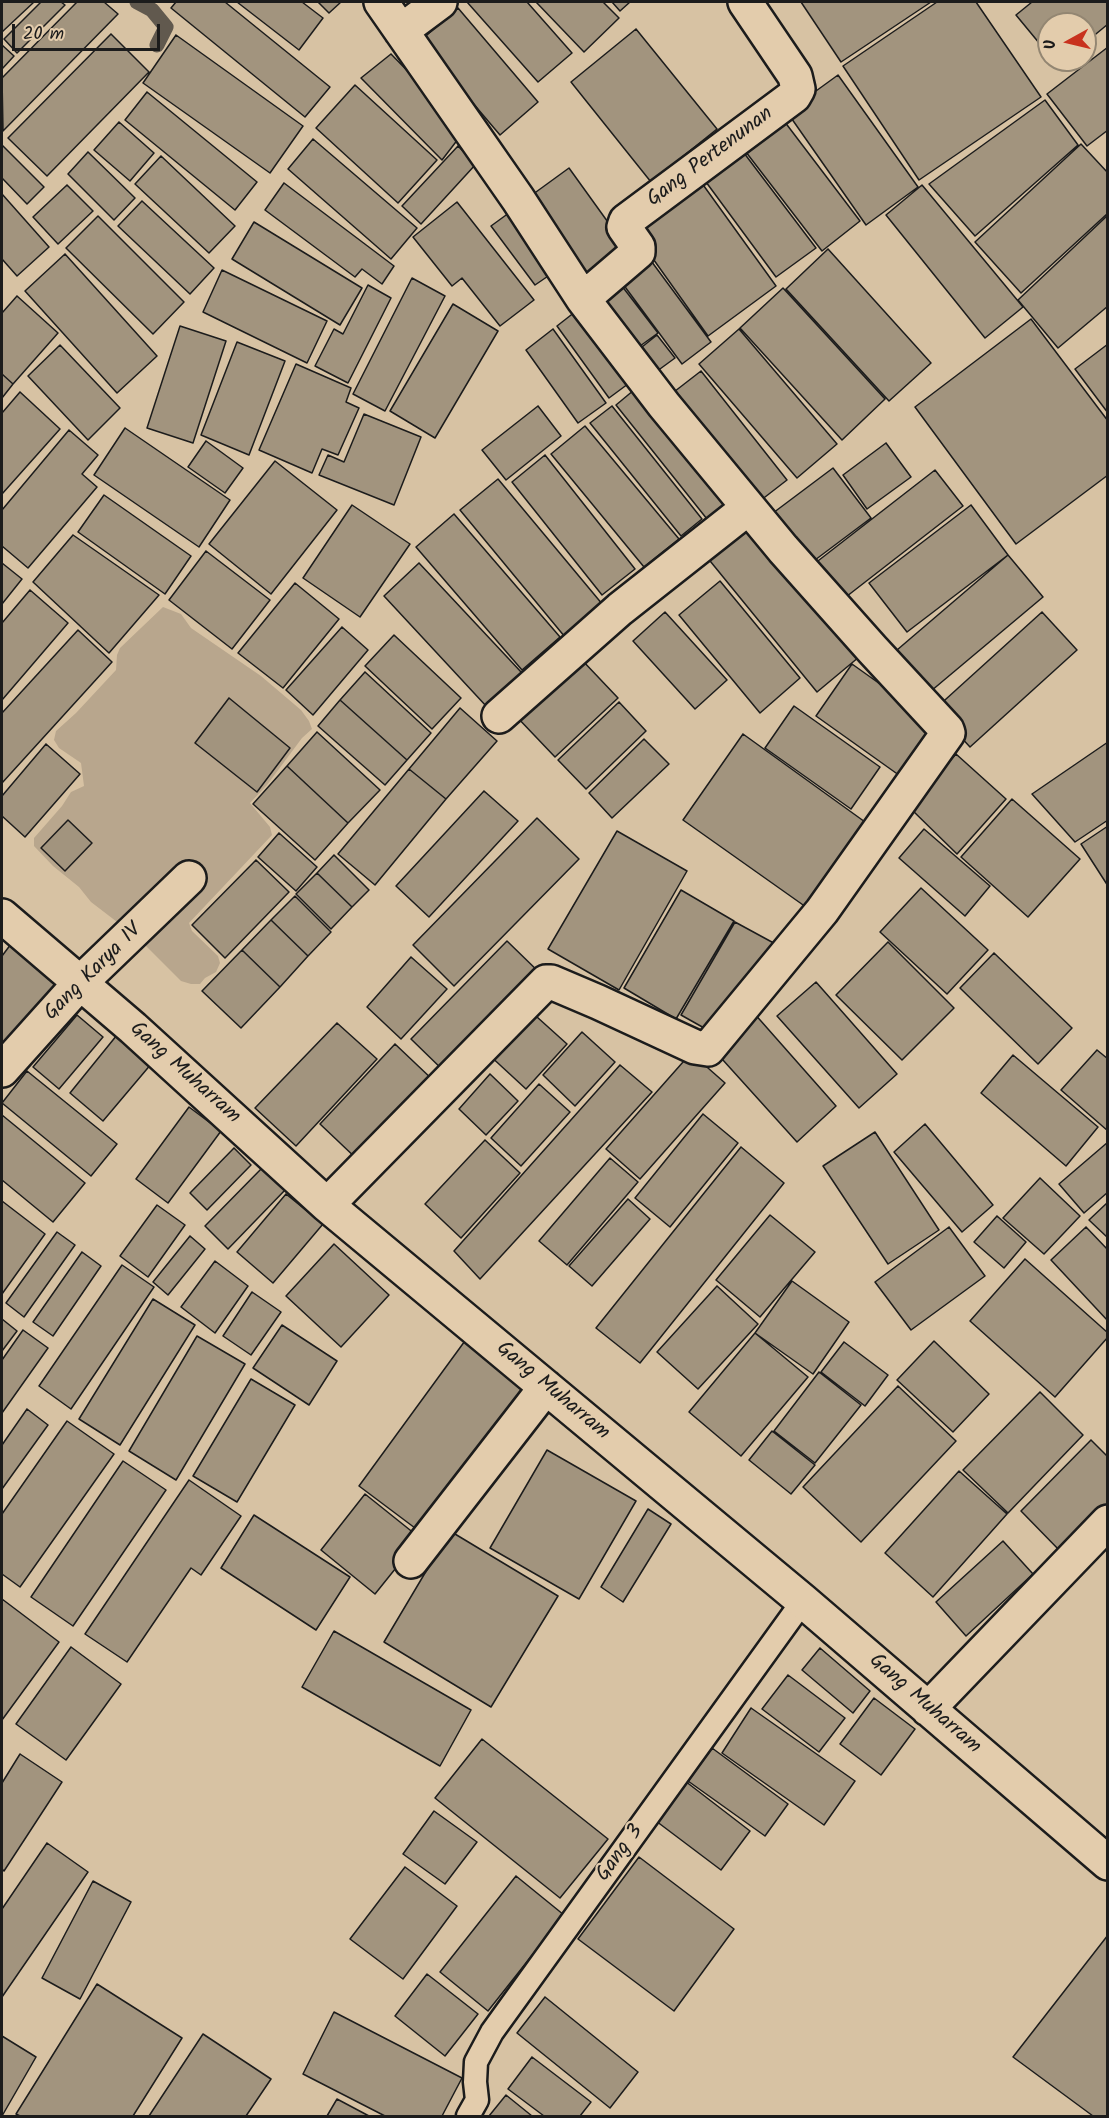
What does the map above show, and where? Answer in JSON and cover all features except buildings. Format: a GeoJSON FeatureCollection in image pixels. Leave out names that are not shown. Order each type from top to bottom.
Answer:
{"type":"FeatureCollection","features":[{"type":"Feature","properties":{"kind":"street"},"geometry":{"type":"LineString","coordinates":[[327,1204],[546,982],[598,1002],[695,1047],[708,1049],[822,911],[948,733],[748,508],[664,405],[583,299],[518,199],[381,2]]}},
{"type":"Feature","properties":{"kind":"street"},"geometry":{"type":"LineString","coordinates":[[401,31],[440,2]]}},
{"type":"Feature","properties":{"kind":"street","name":"Gang Pertenunan"},"geometry":{"type":"LineString","coordinates":[[583,299],[638,252],[638,247],[624,227],[626,221],[794,96],[798,89],[795,76],[746,2]]}},
{"type":"Feature","properties":{"kind":"street"},"geometry":{"type":"LineString","coordinates":[[499,716],[620,609],[748,508]]}},
{"type":"Feature","properties":{"kind":"street","name":"Gang Karya IV"},"geometry":{"type":"LineString","coordinates":[[2,1070],[81,982],[189,878]]}},
{"type":"Feature","properties":{"kind":"street","name":"Gang Muharram"},"geometry":{"type":"LineString","coordinates":[[2,916],[81,982],[327,1204],[803,1602],[1107,1863]]}},
{"type":"Feature","properties":{"kind":"street"},"geometry":{"type":"LineString","coordinates":[[411,1561],[546,1387]]}},
{"type":"Feature","properties":{"kind":"street"},"geometry":{"type":"LineString","coordinates":[[928,1709],[1107,1522]]}},
{"type":"Feature","properties":{"kind":"lane","name":"Gang 3"},"geometry":{"type":"LineString","coordinates":[[468,2116],[477,2100],[476,2062],[492,2032],[803,1602]]}},
{"type":"Feature","properties":{"kind":"shaded area"},"geometry":{"type":"Polygon","coordinates":[[[163,607],[181,614],[191,628],[261,676],[301,710],[312,729],[302,738],[267,785],[250,803],[270,827],[272,835],[189,923],[192,931],[218,956],[220,963],[216,972],[200,984],[181,981],[138,938],[91,902],[79,887],[53,866],[34,846],[34,838],[71,792],[84,786],[81,763],[59,748],[54,740],[56,731],[116,670],[120,648],[163,607]]]}},
{"type":"Feature","properties":{"kind":"waterway"},"geometry":{"type":"LineString","coordinates":[[137,2],[152,10],[166,27],[157,45]]}}]}
